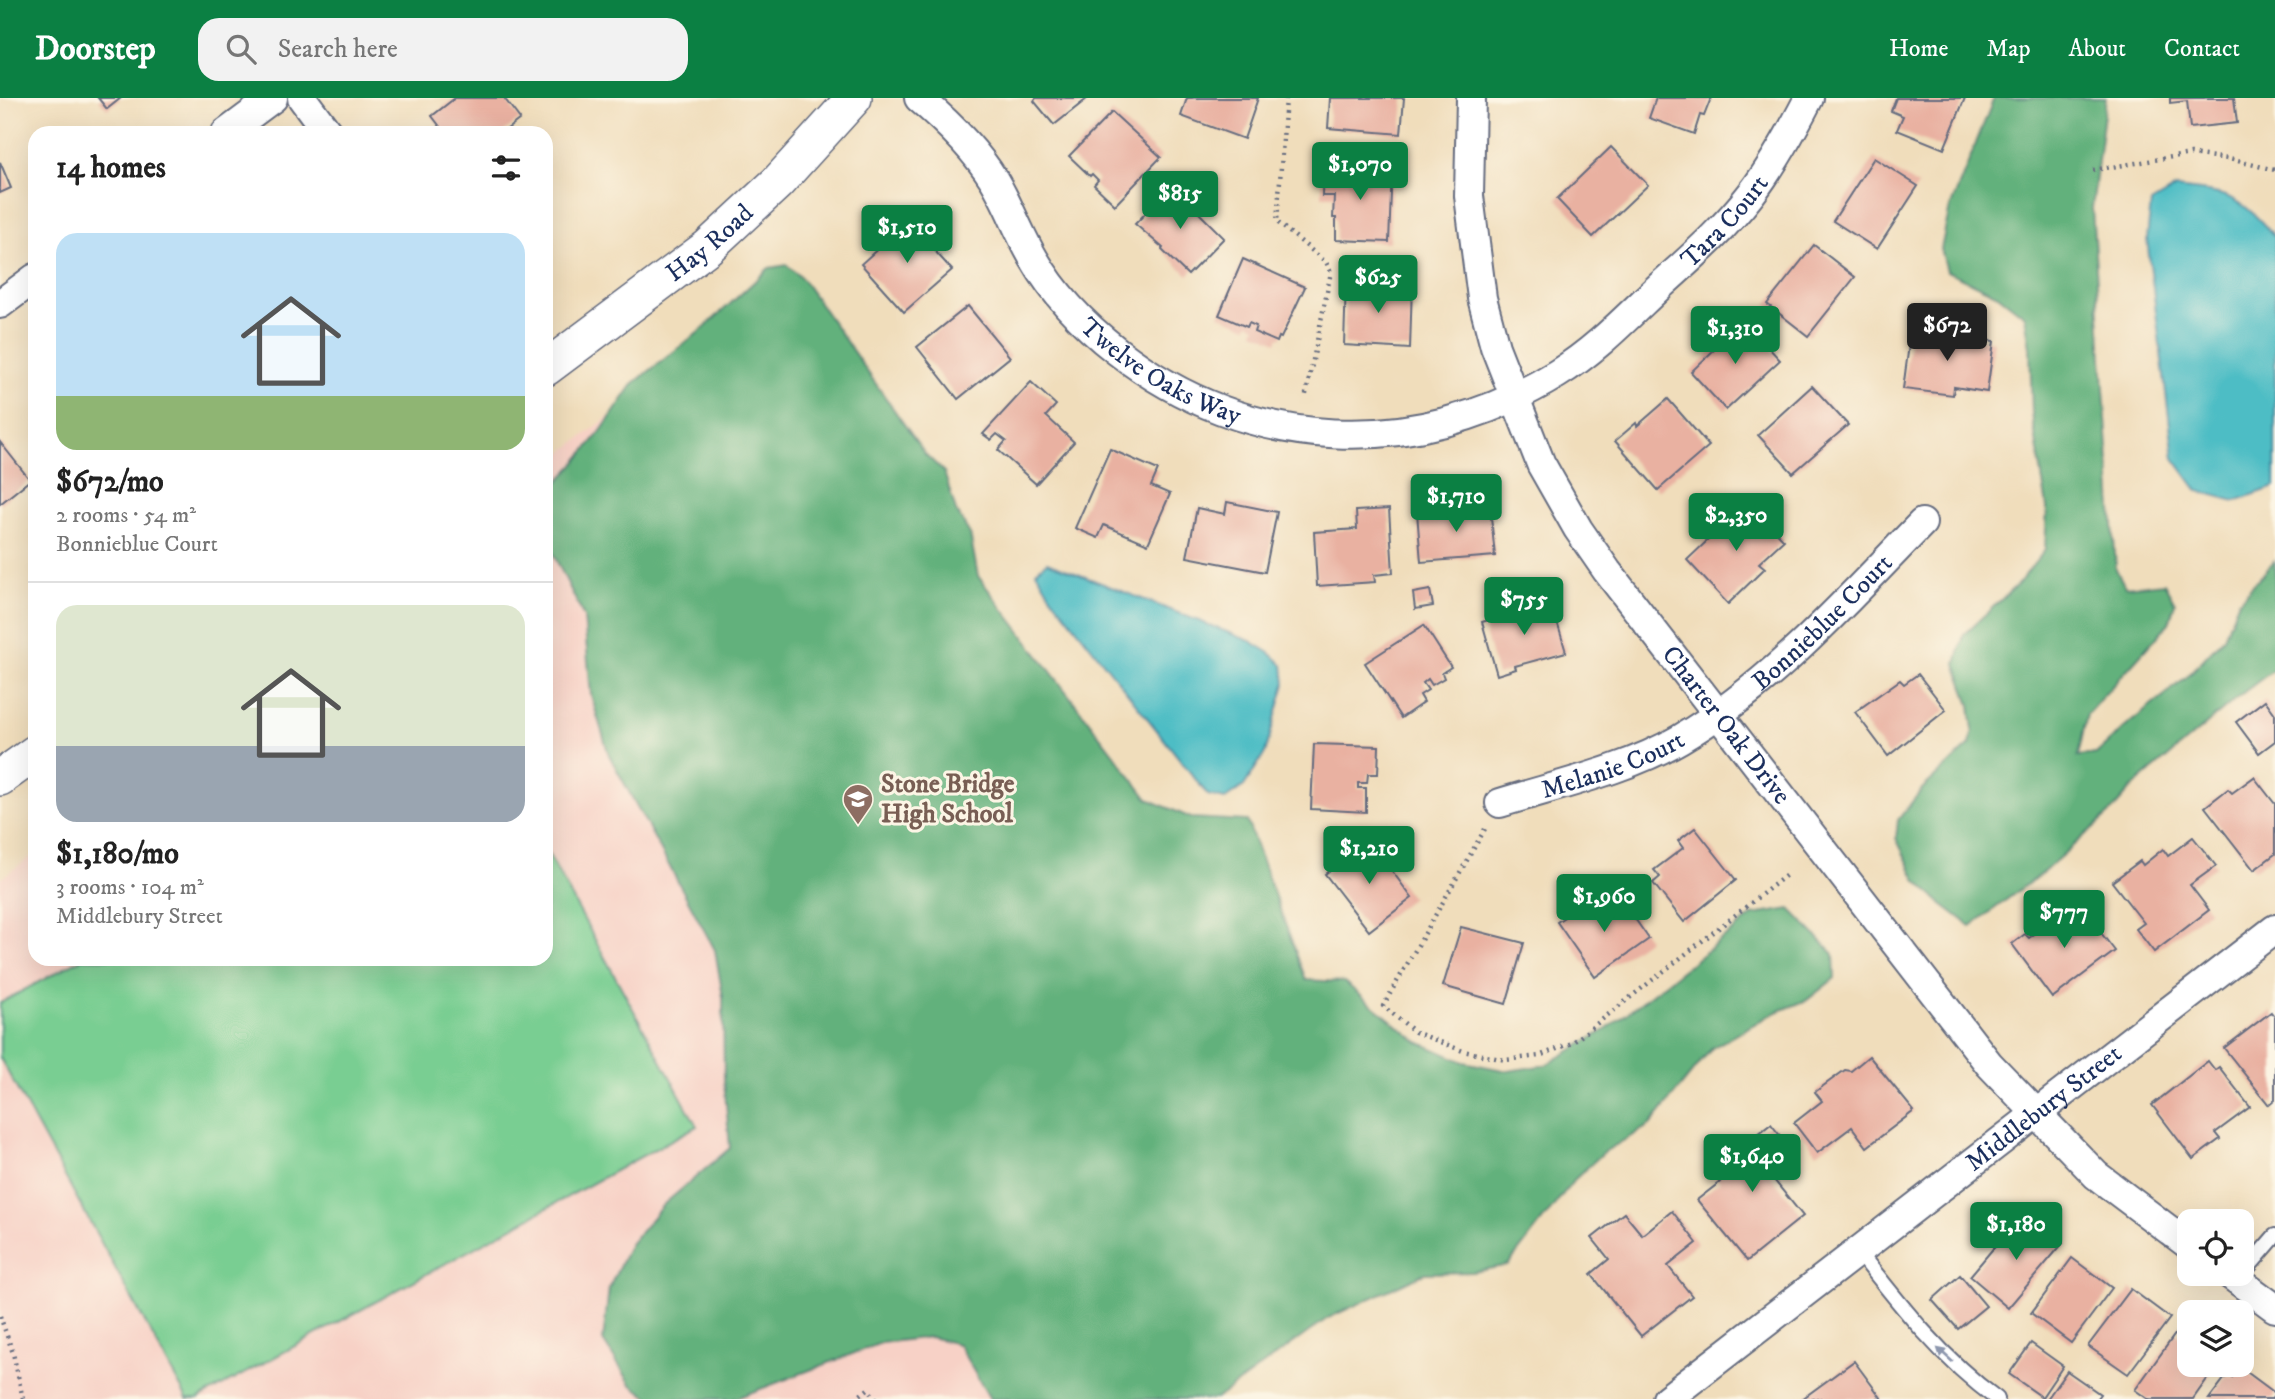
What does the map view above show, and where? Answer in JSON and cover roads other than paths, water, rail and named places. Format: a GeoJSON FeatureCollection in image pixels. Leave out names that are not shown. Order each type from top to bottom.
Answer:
{"type":"FeatureCollection","features":[{"type":"Feature","properties":{"kind":"street"},"geometry":{"type":"LineString","coordinates":[[235,126],[273,98]]}},
{"type":"Feature","properties":{"kind":"street"},"geometry":{"type":"LineString","coordinates":[[302,98],[323,126]]}},
{"type":"Feature","properties":{"kind":"street","name":"Hay Road"},"geometry":{"type":"LineString","coordinates":[[553,363],[708,247],[777,183],[854,98]]}},
{"type":"Feature","properties":{"kind":"street","name":"Twelve Oaks Way"},"geometry":{"type":"LineString","coordinates":[[919,98],[961,138],[993,179],[1035,261],[1067,304],[1117,351],[1172,386],[1210,406],[1298,431],[1328,435],[1419,429],[1514,397]]}},
{"type":"Feature","properties":{"kind":"street","name":"Charter Oak Drive"},"geometry":{"type":"LineString","coordinates":[[1471,98],[1469,196],[1482,298],[1495,347],[1541,464],[1578,529],[1607,571],[1989,1065],[2096,1175],[2177,1236]]}},
{"type":"Feature","properties":{"kind":"street","name":"Tara Court"},"geometry":{"type":"LineString","coordinates":[[1514,397],[1558,374],[1594,348],[1703,247],[1750,194],[1788,138],[1809,98]]}},
{"type":"Feature","properties":{"kind":"street"},"geometry":{"type":"LineString","coordinates":[[0,304],[28,283]]}},
{"type":"Feature","properties":{"kind":"street","name":"Bonnieblue Court"},"geometry":{"type":"LineString","coordinates":[[1718,714],[1824,624],[1922,523]]}},
{"type":"Feature","properties":{"kind":"street","name":"Melanie Court"},"geometry":{"type":"LineString","coordinates":[[1500,803],[1637,760],[1679,740],[1718,714]]}},
{"type":"Feature","properties":{"kind":"street"},"geometry":{"type":"LineString","coordinates":[[0,778],[28,758]]}},
{"type":"Feature","properties":{"kind":"street","name":"Middlebury Street"},"geometry":{"type":"LineString","coordinates":[[1677,1396],[1858,1251],[2275,929]]}},
{"type":"Feature","properties":{"kind":"street"},"geometry":{"type":"LineString","coordinates":[[2245,1286],[2275,1308]]}},
{"type":"Feature","properties":{"kind":"lane"},"geometry":{"type":"LineString","coordinates":[[2254,1256],[2275,1236]]}},
{"type":"Feature","properties":{"kind":"lane"},"geometry":{"type":"LineString","coordinates":[[1858,1251],[1940,1351],[1997,1399]]}},
{"type":"Feature","properties":{"kind":"water"},"geometry":{"type":"Polygon","coordinates":[[[2176,188],[2209,192],[2232,199],[2252,212],[2275,237],[2275,487],[2235,501],[2198,491],[2174,458],[2147,239],[2151,203],[2176,188]]]}},
{"type":"Feature","properties":{"kind":"water"},"geometry":{"type":"Polygon","coordinates":[[[1047,562],[1250,641],[1283,665],[1285,684],[1265,753],[1244,786],[1225,799],[1208,795],[1051,596],[1036,571],[1047,562]]]}},
{"type":"Feature","properties":{"kind":"place","name":"Stone Bridge High School"},"geometry":{"type":"Point","coordinates":[858,826]}}]}
